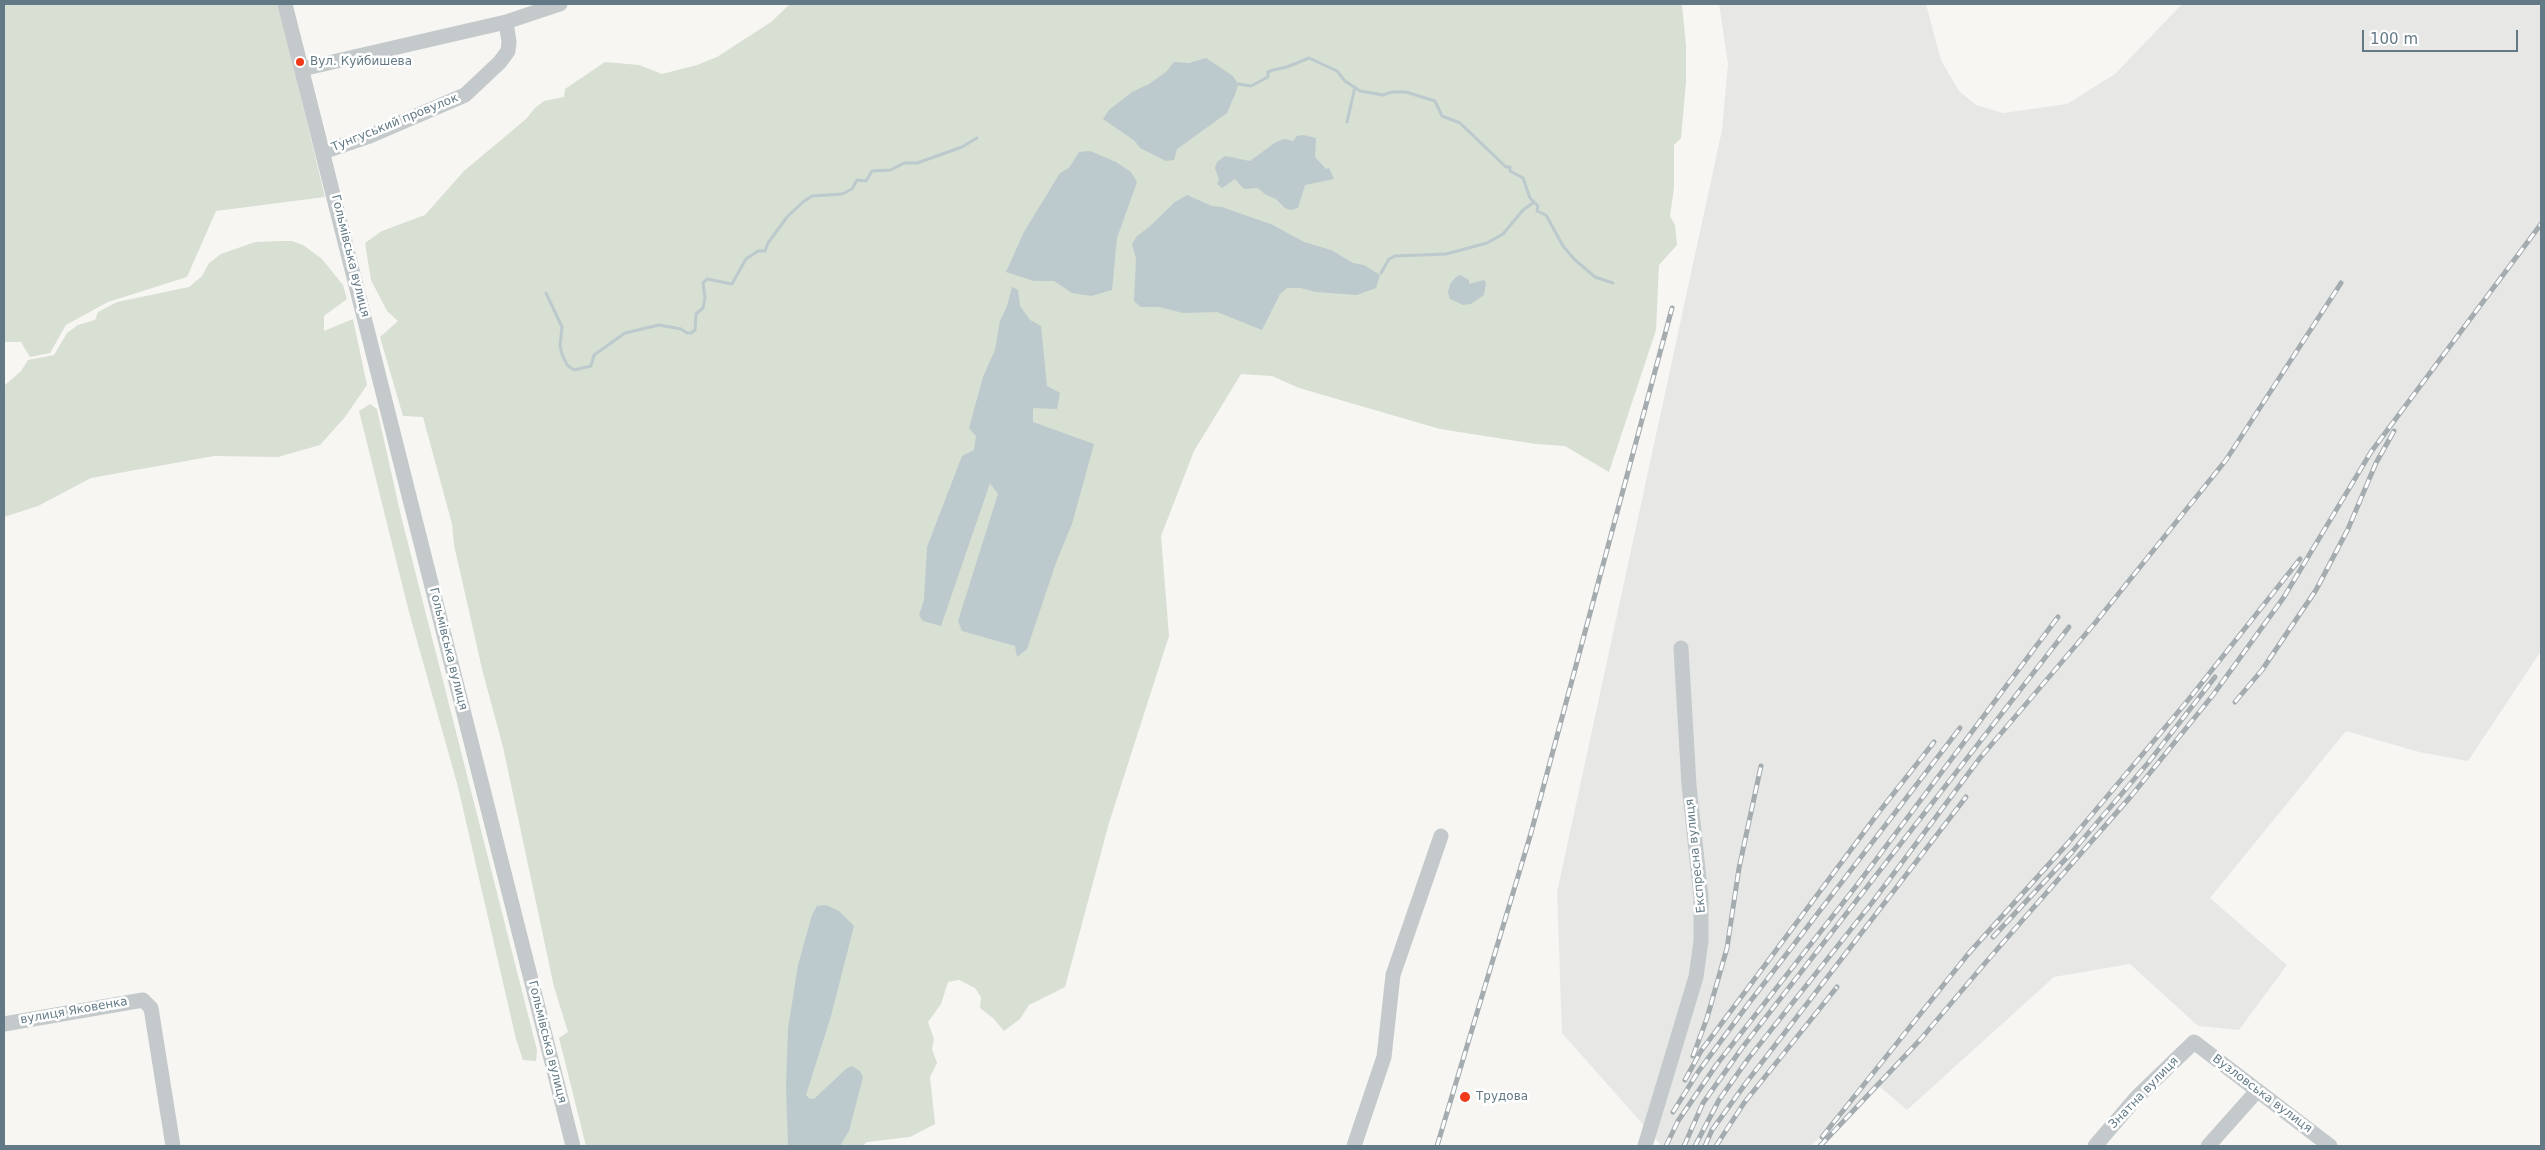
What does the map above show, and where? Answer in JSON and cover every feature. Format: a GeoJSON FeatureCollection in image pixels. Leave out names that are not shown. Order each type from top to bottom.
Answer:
{"type":"FeatureCollection","features":[{"type":"Feature","properties":{"kind":"street","name":"Гольмівська вулиця"},"geometry":{"type":"LineString","coordinates":[[285,4],[573,1146]]}},
{"type":"Feature","properties":{"kind":"street"},"geometry":{"type":"LineString","coordinates":[[302,70],[506,22],[560,4]]}},
{"type":"Feature","properties":{"kind":"street","name":"Тунгуський провулок"},"geometry":{"type":"LineString","coordinates":[[323,152],[367,137],[465,95],[500,62],[508,51],[509,42],[506,22]]}},
{"type":"Feature","properties":{"kind":"street","name":"Експресна вулиця"},"geometry":{"type":"LineString","coordinates":[[1645,1146],[1696,977],[1702,934],[1701,897],[1689,786],[1680,648]]}},
{"type":"Feature","properties":{"kind":"street"},"geometry":{"type":"LineString","coordinates":[[1354,1146],[1384,1057],[1393,976],[1441,836]]}},
{"type":"Feature","properties":{"kind":"street","name":"вулиця Яковенка"},"geometry":{"type":"LineString","coordinates":[[4,1024],[143,1000],[151,1008],[173,1146]]}},
{"type":"Feature","properties":{"kind":"street","name":"Вузловська вулиця"},"geometry":{"type":"LineString","coordinates":[[2194,1042],[2330,1146]]}},
{"type":"Feature","properties":{"kind":"street","name":"Знатна вулиця"},"geometry":{"type":"LineString","coordinates":[[2094,1146],[2137,1096],[2194,1042]]}},
{"type":"Feature","properties":{"kind":"street"},"geometry":{"type":"LineString","coordinates":[[2208,1146],[2257,1092]]}},
{"type":"Feature","properties":{"kind":"shaded area"},"geometry":{"type":"Polygon","coordinates":[[[4,4],[278,4],[325,197],[216,211],[187,277],[108,302],[66,325],[50,353],[30,357],[21,342],[4,342],[4,4]]]}},
{"type":"Feature","properties":{"kind":"shaded area"},"geometry":{"type":"Polygon","coordinates":[[[790,4],[1682,4],[1686,46],[1686,82],[1681,138],[1674,145],[1674,188],[1670,216],[1675,225],[1677,245],[1659,265],[1656,330],[1609,472],[1565,446],[1536,444],[1440,429],[1299,388],[1272,376],[1241,374],[1194,451],[1161,536],[1169,636],[1109,823],[1065,987],[1029,1005],[1020,1019],[1004,1031],[993,1018],[980,1008],[981,997],[975,988],[959,980],[948,982],[941,1004],[928,1022],[934,1039],[932,1049],[937,1063],[930,1077],[935,1124],[910,1137],[867,1142],[863,1146],[586,1146],[559,1038],[568,1032],[554,987],[503,747],[483,673],[454,545],[452,524],[423,417],[403,416],[380,337],[398,321],[387,311],[371,280],[365,243],[382,231],[425,215],[464,171],[526,119],[535,108],[544,101],[564,97],[565,89],[605,62],[639,65],[662,74],[697,65],[717,57],[771,22],[790,4]]]}},
{"type":"Feature","properties":{"kind":"shaded area"},"geometry":{"type":"Polygon","coordinates":[[[1719,4],[1926,4],[1941,60],[1959,91],[1976,105],[2003,113],[2067,104],[2115,74],[2182,4],[2541,4],[2541,651],[2468,761],[2419,752],[2346,731],[2210,898],[2287,965],[2239,1030],[2198,1026],[2130,964],[2054,977],[1907,1110],[1879,1086],[1810,1146],[1662,1146],[1562,1033],[1557,892],[1722,130],[1728,64],[1719,4]]]}},
{"type":"Feature","properties":{"kind":"shaded area"},"geometry":{"type":"Polygon","coordinates":[[[1206,58],[1233,76],[1238,84],[1236,92],[1227,113],[1177,149],[1174,160],[1166,161],[1140,148],[1135,141],[1103,119],[1109,110],[1132,92],[1149,84],[1166,72],[1174,62],[1189,63],[1206,58]]]}},
{"type":"Feature","properties":{"kind":"shaded area"},"geometry":{"type":"Polygon","coordinates":[[[1303,135],[1316,138],[1315,157],[1326,169],[1329,168],[1334,179],[1305,185],[1298,208],[1290,210],[1285,208],[1276,199],[1266,195],[1258,188],[1244,189],[1235,179],[1222,188],[1217,184],[1219,180],[1215,168],[1217,162],[1225,156],[1250,161],[1276,142],[1284,139],[1293,141],[1297,136],[1303,135]]]}},
{"type":"Feature","properties":{"kind":"shaded area"},"geometry":{"type":"Polygon","coordinates":[[[1090,151],[1116,162],[1131,172],[1137,182],[1117,238],[1112,290],[1091,296],[1072,293],[1054,281],[1034,281],[1006,272],[1024,232],[1060,173],[1069,168],[1079,152],[1090,151]]]}},
{"type":"Feature","properties":{"kind":"shaded area"},"geometry":{"type":"Polygon","coordinates":[[[1187,195],[1212,206],[1222,207],[1273,225],[1304,242],[1331,250],[1353,263],[1364,265],[1380,275],[1376,288],[1357,295],[1287,288],[1280,294],[1262,330],[1217,312],[1183,313],[1159,307],[1141,307],[1134,301],[1136,258],[1132,244],[1137,236],[1175,202],[1187,195]]]}},
{"type":"Feature","properties":{"kind":"shaded area"},"geometry":{"type":"Polygon","coordinates":[[[292,241],[303,245],[322,259],[343,285],[347,299],[324,316],[324,331],[353,319],[367,385],[345,417],[320,445],[278,457],[214,456],[91,478],[38,506],[4,517],[4,386],[21,371],[28,360],[54,355],[67,333],[78,325],[95,320],[98,312],[117,302],[189,287],[202,276],[209,263],[221,254],[255,242],[292,241]]]}},
{"type":"Feature","properties":{"kind":"shaded area"},"geometry":{"type":"Polygon","coordinates":[[[1460,275],[1469,280],[1469,284],[1484,280],[1486,283],[1484,295],[1471,304],[1463,305],[1450,299],[1448,293],[1450,284],[1460,275]]]}},
{"type":"Feature","properties":{"kind":"shaded area"},"geometry":{"type":"Polygon","coordinates":[[[1012,287],[1018,290],[1020,306],[1030,320],[1041,326],[1047,386],[1060,393],[1057,409],[1033,408],[1033,422],[1094,444],[1072,524],[1057,560],[1027,649],[1017,657],[1015,646],[962,631],[958,621],[998,494],[990,483],[941,626],[923,621],[919,615],[924,600],[927,547],[962,456],[974,450],[976,436],[969,428],[983,377],[995,350],[1000,321],[1007,306],[1012,287]]]}},
{"type":"Feature","properties":{"kind":"shaded area"},"geometry":{"type":"Polygon","coordinates":[[[370,404],[377,409],[401,516],[537,1050],[536,1061],[523,1060],[516,1039],[458,787],[409,612],[359,411],[370,404]]]}},
{"type":"Feature","properties":{"kind":"shaded area"},"geometry":{"type":"Polygon","coordinates":[[[826,905],[839,911],[854,926],[831,1016],[806,1095],[810,1099],[815,1098],[847,1068],[852,1066],[860,1071],[863,1077],[849,1131],[840,1146],[788,1146],[786,1086],[788,1029],[798,965],[812,915],[817,906],[826,905]]]}},
{"type":"Feature","properties":{"kind":"waterway"},"geometry":{"type":"LineString","coordinates":[[1238,84],[1251,86],[1268,77],[1268,72],[1309,58],[1337,71],[1345,81],[1360,91],[1383,95],[1392,92],[1406,92],[1435,101],[1442,116],[1460,123],[1506,167],[1510,167],[1510,171],[1523,178],[1530,198],[1538,206],[1537,211],[1546,215],[1563,246],[1574,259],[1595,277],[1613,283]]}},
{"type":"Feature","properties":{"kind":"waterway"},"geometry":{"type":"LineString","coordinates":[[1347,122],[1355,87]]}},
{"type":"Feature","properties":{"kind":"waterway"},"geometry":{"type":"LineString","coordinates":[[546,293],[562,327],[560,346],[562,354],[567,365],[574,370],[591,366],[594,355],[625,333],[659,325],[691,333],[695,330],[696,314],[703,308],[705,298],[703,283],[707,279],[732,284],[746,259],[758,251],[765,251],[768,243],[787,217],[803,202],[812,196],[842,194],[852,189],[857,180],[866,181],[872,171],[891,170],[904,163],[917,163],[962,147],[977,138]]}},
{"type":"Feature","properties":{"kind":"waterway"},"geometry":{"type":"LineString","coordinates":[[1381,273],[1389,259],[1395,256],[1446,254],[1487,243],[1503,234],[1523,210],[1534,202]]}},
{"type":"Feature","properties":{"kind":"railway"},"geometry":{"type":"LineString","coordinates":[[1820,1146],[1920,1040],[2132,795],[2213,695],[2284,597],[2371,452],[2541,224]]}},
{"type":"Feature","properties":{"kind":"railway"},"geometry":{"type":"LineString","coordinates":[[1695,1146],[1719,1100],[1748,1059],[1871,904],[1980,758],[2095,623],[2226,460],[2341,283]]}},
{"type":"Feature","properties":{"kind":"railway"},"geometry":{"type":"LineString","coordinates":[[1437,1146],[1531,833],[1672,308]]}},
{"type":"Feature","properties":{"kind":"railway"},"geometry":{"type":"LineString","coordinates":[[2235,702],[2262,670],[2316,590],[2348,529],[2376,463],[2394,431]]}},
{"type":"Feature","properties":{"kind":"railway"},"geometry":{"type":"LineString","coordinates":[[1822,1137],[1969,953],[2068,843],[2189,699],[2300,559]]}},
{"type":"Feature","properties":{"kind":"railway"},"geometry":{"type":"LineString","coordinates":[[1666,1146],[1678,1121],[1717,1064],[1857,885],[2058,617]]}},
{"type":"Feature","properties":{"kind":"railway"},"geometry":{"type":"LineString","coordinates":[[1684,1146],[1703,1103],[1742,1048],[2069,627]]}},
{"type":"Feature","properties":{"kind":"railway"},"geometry":{"type":"LineString","coordinates":[[1993,937],[2072,852],[2148,763],[2215,677]]}},
{"type":"Feature","properties":{"kind":"railway"},"geometry":{"type":"LineString","coordinates":[[1673,1112],[1698,1072],[1749,1003],[1960,728]]}},
{"type":"Feature","properties":{"kind":"railway"},"geometry":{"type":"LineString","coordinates":[[1685,1080],[1701,1051],[1879,812],[1934,742]]}},
{"type":"Feature","properties":{"kind":"railway"},"geometry":{"type":"LineString","coordinates":[[1693,1056],[1707,1018],[1727,948],[1739,868],[1761,766]]}},
{"type":"Feature","properties":{"kind":"railway"},"geometry":{"type":"LineString","coordinates":[[1705,1146],[1712,1130],[1746,1083],[1966,797]]}},
{"type":"Feature","properties":{"kind":"railway"},"geometry":{"type":"LineString","coordinates":[[1716,1146],[1744,1103],[1837,987]]}},
{"type":"Feature","properties":{"kind":"place","name":"Вул. Куйбишева"},"geometry":{"type":"Point","coordinates":[300,62]}},
{"type":"Feature","properties":{"kind":"place","name":"Трудова"},"geometry":{"type":"Point","coordinates":[1465,1097]}}]}
